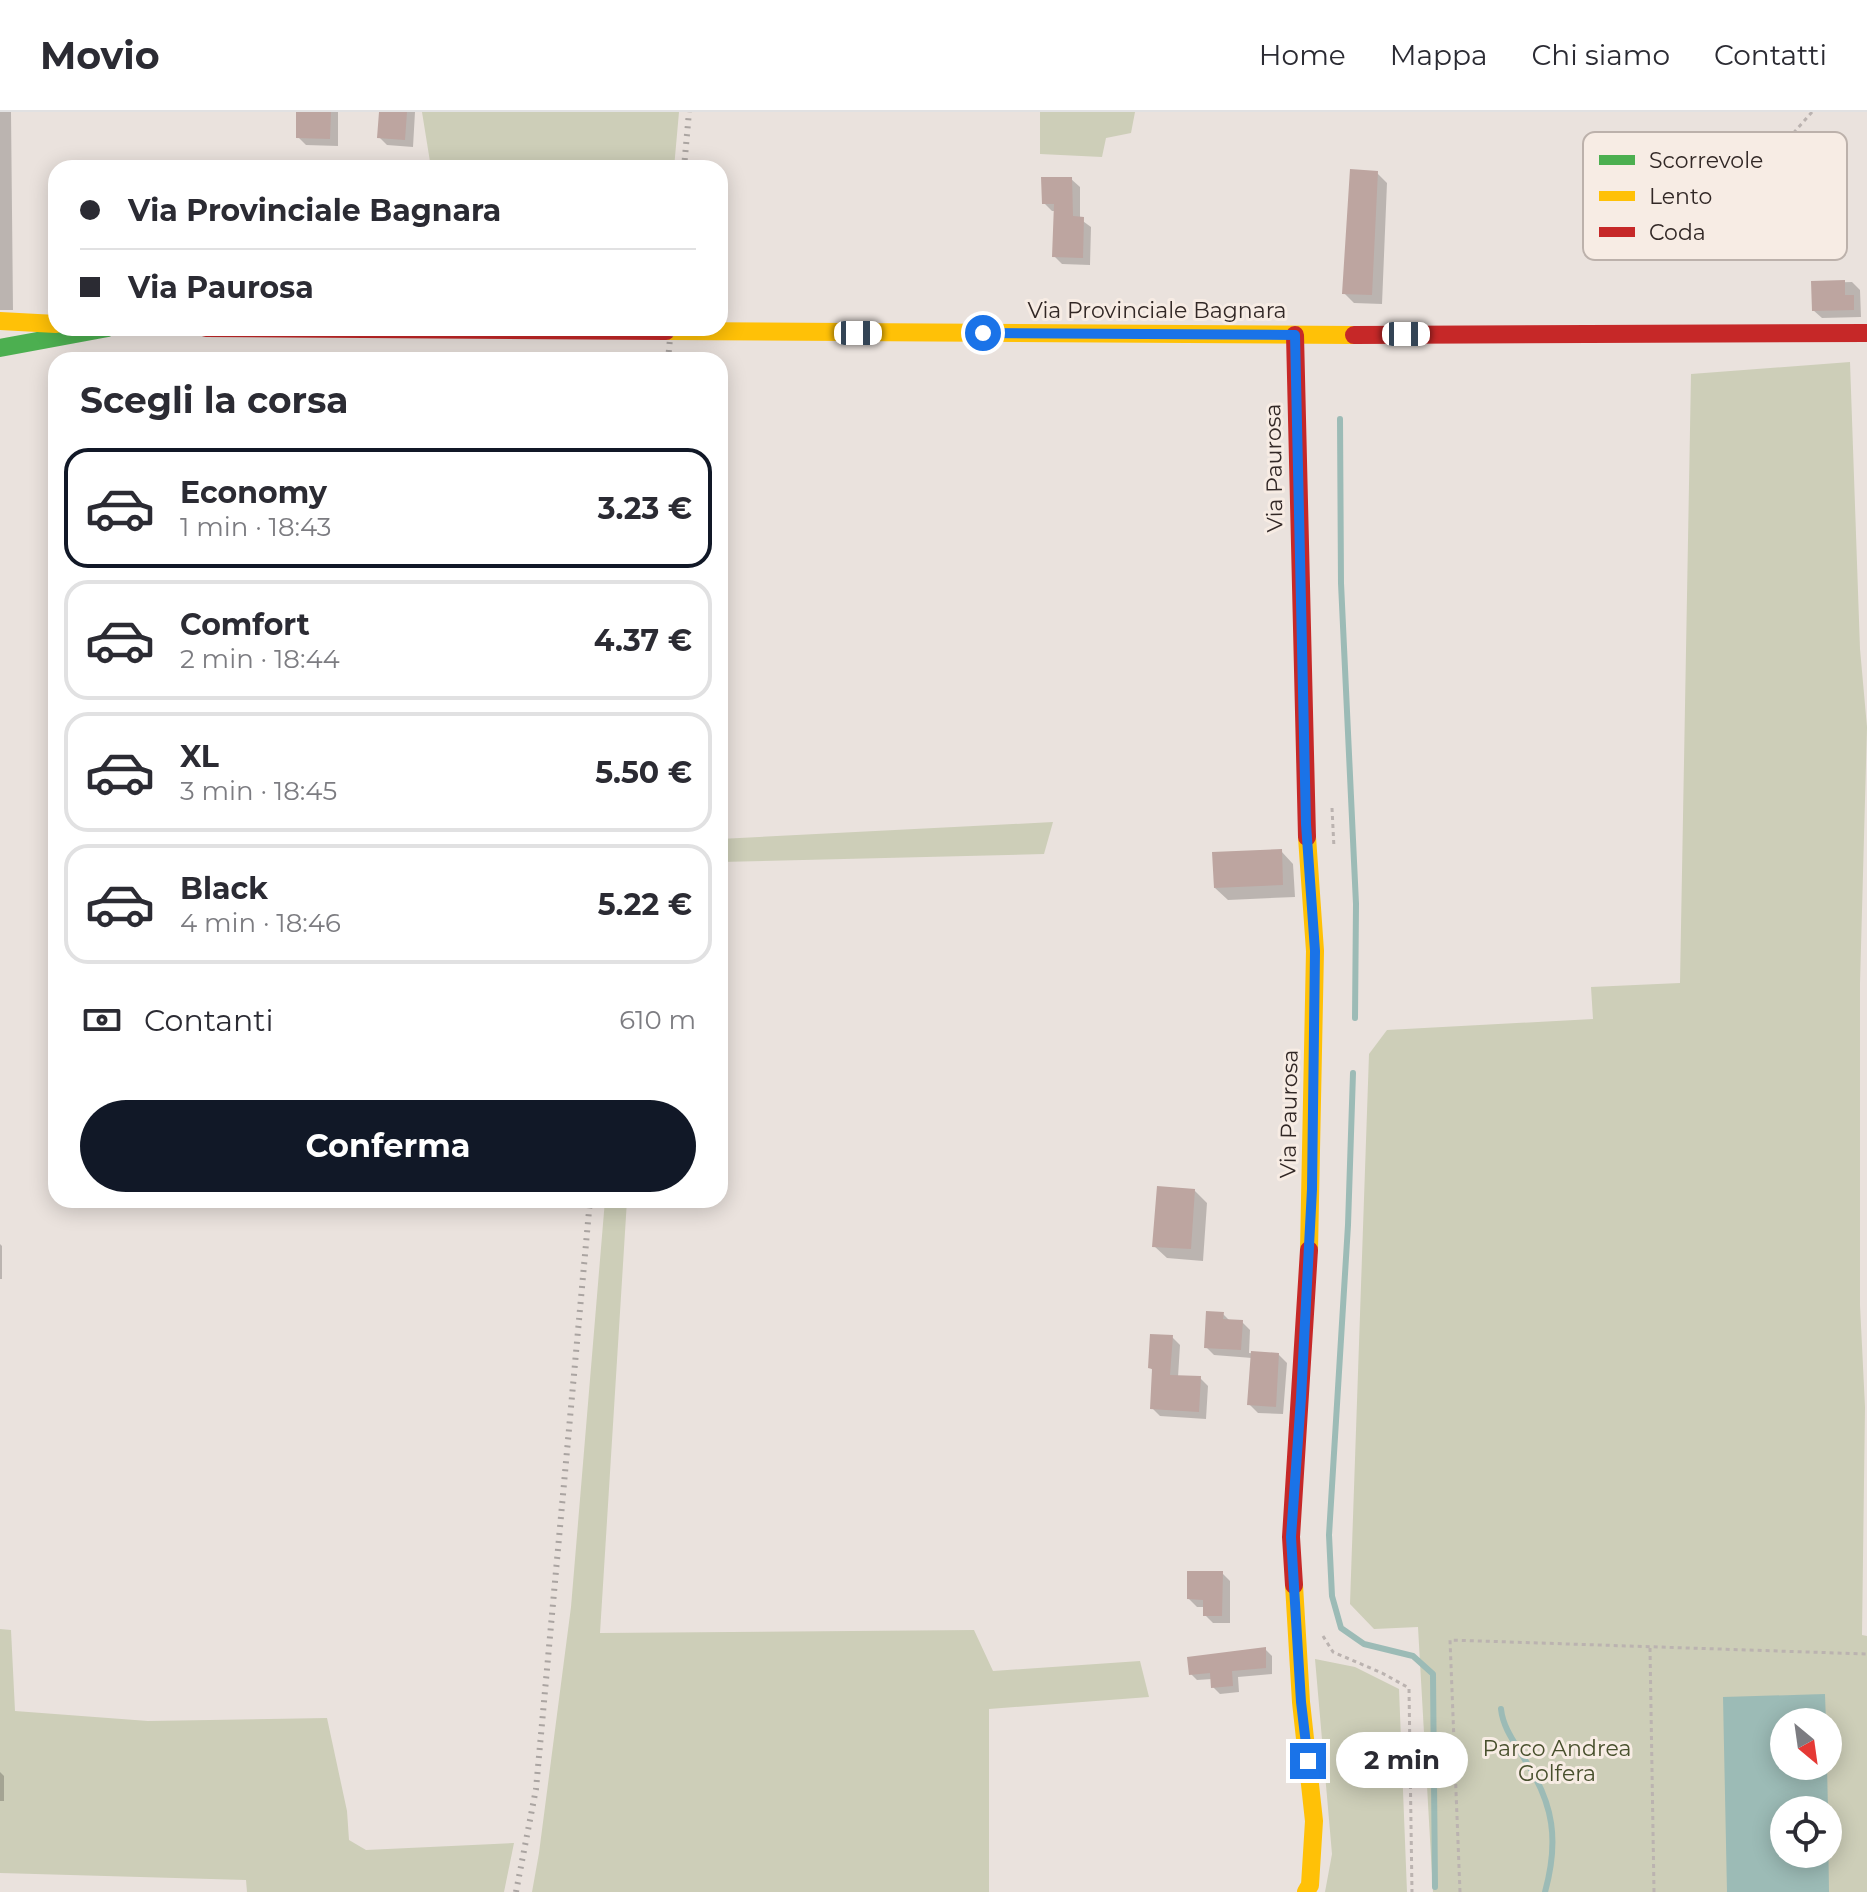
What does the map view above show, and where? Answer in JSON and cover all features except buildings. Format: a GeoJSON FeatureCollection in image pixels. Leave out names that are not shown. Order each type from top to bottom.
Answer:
{"type":"FeatureCollection","features":[{"type":"Feature","properties":{"kind":"main road"},"geometry":{"type":"LineString","coordinates":[[0,321],[48,324]]}},
{"type":"Feature","properties":{"kind":"main road","name":"Via Provinciale Bagnara"},"geometry":{"type":"LineString","coordinates":[[728,331],[1295,335],[1867,333]]}},
{"type":"Feature","properties":{"kind":"main road","name":"Via Paurosa"},"geometry":{"type":"LineString","coordinates":[[1295,335],[1306,824],[1315,951],[1312,1189],[1291,1537],[1301,1702],[1314,1821],[1310,1885],[1306,1892]]}},
{"type":"Feature","properties":{"kind":"main road"},"geometry":{"type":"LineString","coordinates":[[0,348],[65,336]]}},
{"type":"Feature","properties":{"kind":"path"},"geometry":{"type":"LineString","coordinates":[[1794,132],[1812,112]]}},
{"type":"Feature","properties":{"kind":"path"},"geometry":{"type":"LineString","coordinates":[[1332,795],[1335,854]]}},
{"type":"Feature","properties":{"kind":"path"},"geometry":{"type":"LineString","coordinates":[[1321,1632],[1333,1652],[1409,1688],[1412,1892]]}},
{"type":"Feature","properties":{"kind":"path"},"geometry":{"type":"LineString","coordinates":[[1460,1892],[1450,1640],[1867,1654]]}},
{"type":"Feature","properties":{"kind":"path"},"geometry":{"type":"LineString","coordinates":[[1650,1647],[1654,1892]]}},
{"type":"Feature","properties":{"kind":"green space"},"geometry":{"type":"Polygon","coordinates":[[[422,112],[679,112],[675,160],[430,160],[422,112]]]}},
{"type":"Feature","properties":{"kind":"green space"},"geometry":{"type":"Polygon","coordinates":[[[1040,112],[1135,112],[1131,133],[1106,138],[1102,157],[1040,154],[1040,112]]]}},
{"type":"Feature","properties":{"kind":"green space","name":"Parco Andrea Golfera"},"geometry":{"type":"Polygon","coordinates":[[[1850,362],[1860,649],[1867,727],[1860,984],[1860,1305],[1865,1407],[1862,1635],[1867,1636],[1867,1892],[1433,1892],[1418,1627],[1374,1629],[1350,1604],[1369,1054],[1387,1030],[1593,1019],[1591,987],[1680,983],[1691,374],[1850,362]]]}},
{"type":"Feature","properties":{"kind":"green space"},"geometry":{"type":"Polygon","coordinates":[[[1053,822],[1044,854],[728,862],[728,839],[1053,822]]]}},
{"type":"Feature","properties":{"kind":"green space"},"geometry":{"type":"Polygon","coordinates":[[[604,1208],[627,1208],[600,1633],[974,1630],[993,1671],[1140,1661],[1149,1697],[989,1709],[989,1892],[532,1892],[571,1607],[604,1208]]]}},
{"type":"Feature","properties":{"kind":"green space"},"geometry":{"type":"Polygon","coordinates":[[[0,1629],[11,1630],[15,1711],[148,1721],[327,1718],[347,1811],[349,1840],[366,1850],[514,1843],[504,1892],[247,1892],[246,1880],[0,1873],[0,1629]]]}},
{"type":"Feature","properties":{"kind":"green space"},"geometry":{"type":"Polygon","coordinates":[[[1315,1659],[1355,1667],[1399,1689],[1407,1892],[1325,1892],[1332,1854],[1315,1659]]]}},
{"type":"Feature","properties":{"kind":"water"},"geometry":{"type":"Polygon","coordinates":[[[1825,1694],[1826,1708],[1770,1708],[1770,1780],[1827,1780],[1828,1796],[1770,1796],[1770,1868],[1829,1868],[1829,1892],[1727,1892],[1723,1697],[1825,1694]]]}},
{"type":"Feature","properties":{"kind":"waterway"},"geometry":{"type":"LineString","coordinates":[[1340,419],[1341,583],[1356,904],[1355,1018]]}},
{"type":"Feature","properties":{"kind":"waterway"},"geometry":{"type":"LineString","coordinates":[[1353,1073],[1348,1225],[1329,1535],[1332,1596],[1341,1628],[1364,1644],[1413,1656],[1433,1674],[1435,1887]]}},
{"type":"Feature","properties":{"kind":"waterway"},"geometry":{"type":"LineString","coordinates":[[1501,1709],[1507,1729],[1535,1776],[1548,1808],[1552,1856],[1545,1892]]}},
{"type":"Feature","properties":{"kind":"railway"},"geometry":{"type":"LineString","coordinates":[[685,160],[689,112]]}},
{"type":"Feature","properties":{"kind":"railway"},"geometry":{"type":"LineString","coordinates":[[669,352],[670,336]]}},
{"type":"Feature","properties":{"kind":"railway"},"geometry":{"type":"LineString","coordinates":[[516,1892],[536,1789],[589,1208]]}},
{"type":"Feature","properties":{"kind":"traffic: fast"},"geometry":{"type":"LineString","coordinates":[[0,348],[65,336]]}},
{"type":"Feature","properties":{"kind":"traffic: slow"},"geometry":{"type":"LineString","coordinates":[[0,321],[48,324]]}},
{"type":"Feature","properties":{"kind":"traffic: slow"},"geometry":{"type":"LineString","coordinates":[[728,331],[1354,335]]}},
{"type":"Feature","properties":{"kind":"traffic: slow"},"geometry":{"type":"LineString","coordinates":[[1307,837],[1315,951],[1309,1250]]}},
{"type":"Feature","properties":{"kind":"traffic: slow"},"geometry":{"type":"LineString","coordinates":[[1294,1585],[1301,1702],[1314,1821],[1310,1885],[1306,1892]]}},
{"type":"Feature","properties":{"kind":"traffic: jam"},"geometry":{"type":"LineString","coordinates":[[1354,335],[1867,333]]}},
{"type":"Feature","properties":{"kind":"traffic: jam"},"geometry":{"type":"LineString","coordinates":[[1295,335],[1307,837]]}},
{"type":"Feature","properties":{"kind":"traffic: jam"},"geometry":{"type":"LineString","coordinates":[[1294,1585],[1291,1537],[1309,1250]]}},
{"type":"Feature","properties":{"kind":"route"},"geometry":{"type":"LineString","coordinates":[[983,333],[1295,335],[1306,824],[1315,951],[1312,1189],[1291,1537],[1301,1702],[1308,1761]]}}]}
